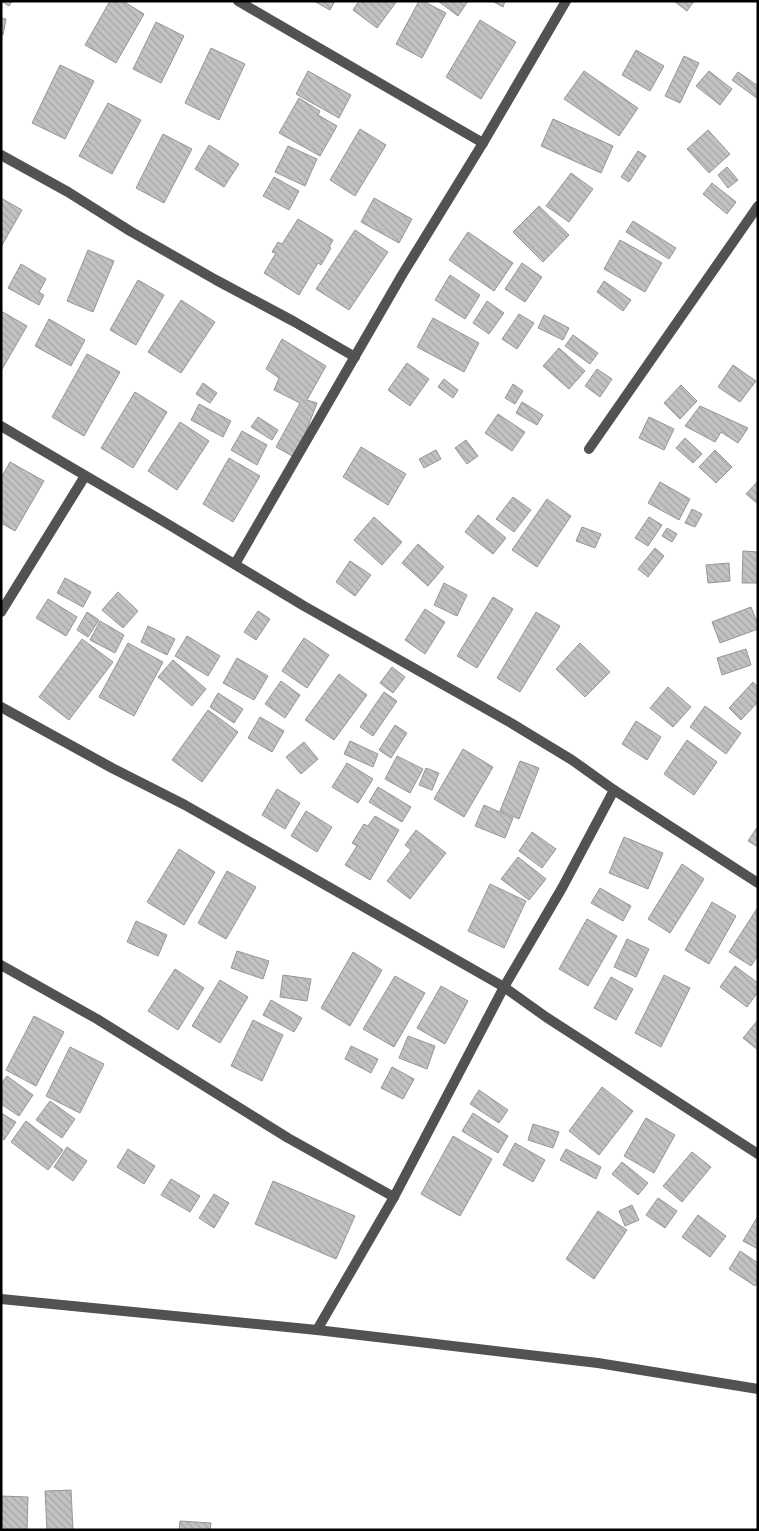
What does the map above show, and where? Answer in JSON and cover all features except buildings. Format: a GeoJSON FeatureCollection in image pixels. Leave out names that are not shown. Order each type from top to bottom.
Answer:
{"type":"FeatureCollection","features":[{"type":"Feature","properties":{"kind":"street"},"geometry":{"type":"LineString","coordinates":[[238,1],[483,143]]}},
{"type":"Feature","properties":{"kind":"street"},"geometry":{"type":"LineString","coordinates":[[235,564],[402,275],[483,143],[566,1]]}},
{"type":"Feature","properties":{"kind":"street"},"geometry":{"type":"LineString","coordinates":[[1,155],[68,192],[130,231],[355,357]]}},
{"type":"Feature","properties":{"kind":"street"},"geometry":{"type":"LineString","coordinates":[[589,449],[758,206]]}},
{"type":"Feature","properties":{"kind":"street"},"geometry":{"type":"LineString","coordinates":[[1,426],[304,606],[511,723],[572,760],[614,790],[758,883]]}},
{"type":"Feature","properties":{"kind":"street"},"geometry":{"type":"LineString","coordinates":[[1,612],[85,476]]}},
{"type":"Feature","properties":{"kind":"street"},"geometry":{"type":"LineString","coordinates":[[1,707],[192,810],[504,987],[546,1017],[758,1154]]}},
{"type":"Feature","properties":{"kind":"street"},"geometry":{"type":"LineString","coordinates":[[317,1330],[394,1197],[504,987],[562,888],[614,790]]}},
{"type":"Feature","properties":{"kind":"street"},"geometry":{"type":"LineString","coordinates":[[1,965],[97,1020],[288,1138],[394,1197]]}},
{"type":"Feature","properties":{"kind":"street"},"geometry":{"type":"LineString","coordinates":[[1,1299],[317,1330],[598,1364],[758,1389]]}}]}
